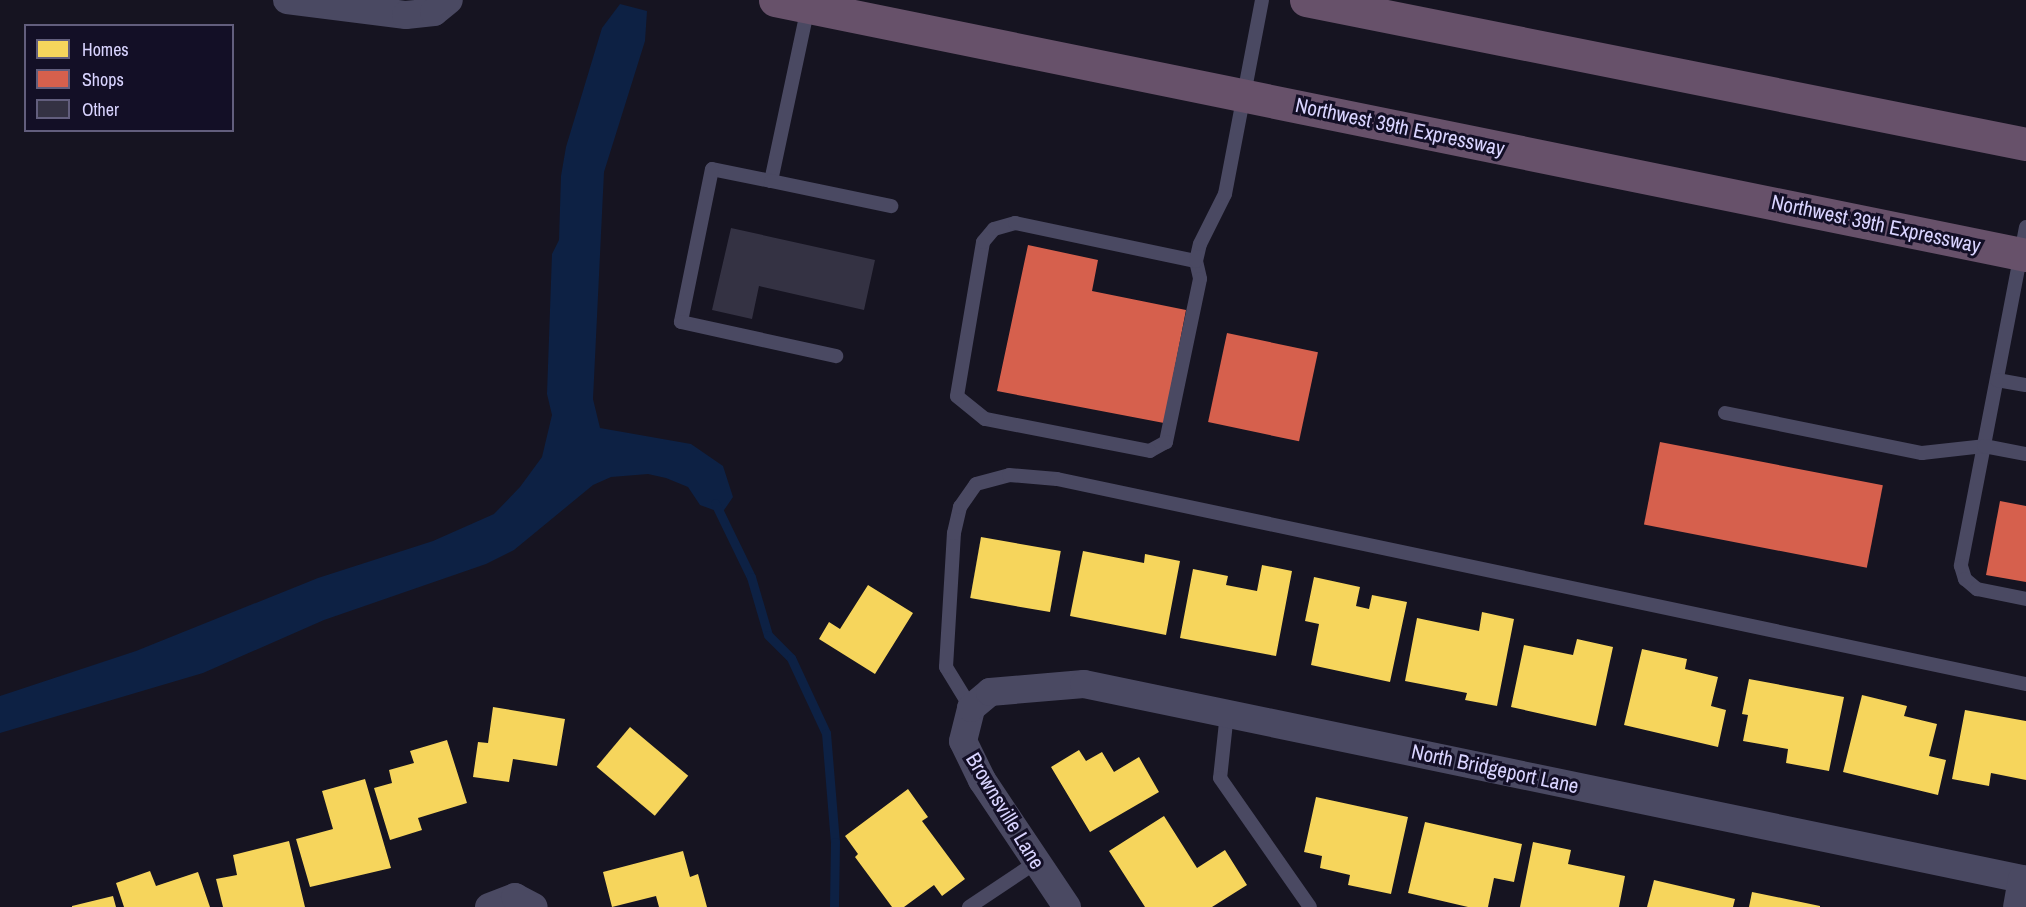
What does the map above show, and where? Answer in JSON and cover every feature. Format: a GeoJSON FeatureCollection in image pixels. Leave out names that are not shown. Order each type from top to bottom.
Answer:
{"type":"FeatureCollection","features":[{"type":"Feature","properties":{"kind":"highway","name":"Northwest 39th Expressway"},"geometry":{"type":"LineString","coordinates":[[774,0],[1244,96],[2024,245]]}},
{"type":"Feature","properties":{"kind":"highway"},"geometry":{"type":"LineString","coordinates":[[1306,0],[2026,144]]}},
{"type":"Feature","properties":{"kind":"street"},"geometry":{"type":"LineString","coordinates":[[287,0],[406,15],[434,12],[449,0]]}},
{"type":"Feature","properties":{"kind":"street","name":"North Bridgeport Lane"},"geometry":{"type":"LineString","coordinates":[[971,708],[990,692],[1084,684],[2022,879],[2017,907]]}},
{"type":"Feature","properties":{"kind":"street","name":"Brownsville Lane"},"geometry":{"type":"LineString","coordinates":[[971,708],[963,741],[981,780],[1066,907]]}},
{"type":"Feature","properties":{"kind":"street"},"geometry":{"type":"LineString","coordinates":[[489,907],[525,902]]}},
{"type":"Feature","properties":{"kind":"lane"},"geometry":{"type":"LineString","coordinates":[[1196,261],[1015,223],[994,229],[983,242],[957,396],[985,419],[1150,451],[1166,442],[1200,279],[1196,261],[1200,244],[1225,194],[1262,0]]}},
{"type":"Feature","properties":{"kind":"lane"},"geometry":{"type":"LineString","coordinates":[[771,181],[808,7]]}},
{"type":"Feature","properties":{"kind":"lane"},"geometry":{"type":"LineString","coordinates":[[837,356],[681,322],[712,169],[891,206]]}},
{"type":"Feature","properties":{"kind":"lane"},"geometry":{"type":"LineString","coordinates":[[2024,245],[1962,566],[1965,579],[1977,589],[2026,600]]}},
{"type":"Feature","properties":{"kind":"lane"},"geometry":{"type":"LineString","coordinates":[[1997,380],[2026,385]]}},
{"type":"Feature","properties":{"kind":"lane"},"geometry":{"type":"LineString","coordinates":[[1725,413],[1922,453],[1984,446],[2026,454]]}},
{"type":"Feature","properties":{"kind":"lane"},"geometry":{"type":"LineString","coordinates":[[971,708],[946,666],[954,533],[960,507],[976,484],[1009,475],[1057,479],[2026,684]]}},
{"type":"Feature","properties":{"kind":"lane"},"geometry":{"type":"LineString","coordinates":[[1227,714],[1221,778],[1310,907]]}},
{"type":"Feature","properties":{"kind":"lane"},"geometry":{"type":"LineString","coordinates":[[969,907],[1035,863]]}},
{"type":"Feature","properties":{"kind":"water"},"geometry":{"type":"Polygon","coordinates":[[[620,4],[647,11],[645,41],[604,172],[593,399],[600,428],[691,444],[723,466],[733,497],[722,513],[700,505],[688,487],[666,478],[648,474],[611,477],[593,485],[514,550],[486,564],[324,620],[203,673],[0,733],[0,696],[136,651],[318,578],[433,541],[494,514],[520,487],[542,457],[552,415],[547,394],[552,254],[559,240],[561,176],[566,147],[602,28],[620,4]]]}},
{"type":"Feature","properties":{"kind":"building: Homes"},"geometry":{"type":"Polygon","coordinates":[[[981,537],[1061,551],[1050,612],[970,598],[981,537]]]}},
{"type":"Feature","properties":{"kind":"building: Homes"},"geometry":{"type":"Polygon","coordinates":[[[1083,551],[1144,563],[1145,554],[1180,561],[1166,635],[1070,616],[1083,551]]]}},
{"type":"Feature","properties":{"kind":"building: Homes"},"geometry":{"type":"Polygon","coordinates":[[[1262,565],[1292,571],[1276,656],[1180,638],[1193,569],[1228,576],[1226,585],[1257,591],[1262,565]]]}},
{"type":"Feature","properties":{"kind":"building: Homes"},"geometry":{"type":"Polygon","coordinates":[[[1314,577],[1360,587],[1356,606],[1369,609],[1372,595],[1407,602],[1390,682],[1311,665],[1319,624],[1305,621],[1314,577]]]}},
{"type":"Feature","properties":{"kind":"building: Homes"},"geometry":{"type":"Polygon","coordinates":[[[868,585],[913,613],[875,674],[819,639],[829,622],[840,629],[868,585]]]}},
{"type":"Feature","properties":{"kind":"building: Homes"},"geometry":{"type":"Polygon","coordinates":[[[1482,612],[1514,619],[1497,706],[1465,700],[1467,693],[1405,681],[1417,618],[1479,631],[1482,612]]]}},
{"type":"Feature","properties":{"kind":"building: Homes"},"geometry":{"type":"Polygon","coordinates":[[[1577,639],[1613,647],[1596,726],[1511,707],[1524,645],[1573,655],[1577,639]]]}},
{"type":"Feature","properties":{"kind":"building: Homes"},"geometry":{"type":"Polygon","coordinates":[[[1642,649],[1687,659],[1685,669],[1718,677],[1711,706],[1726,710],[1718,747],[1624,725],[1642,649]]]}},
{"type":"Feature","properties":{"kind":"building: Homes"},"geometry":{"type":"Polygon","coordinates":[[[1749,679],[1844,697],[1829,771],[1786,763],[1788,749],[1743,741],[1748,715],[1742,714],[1749,679]]]}},
{"type":"Feature","properties":{"kind":"building: Homes"},"geometry":{"type":"Polygon","coordinates":[[[1862,695],[1907,706],[1904,716],[1937,724],[1929,756],[1946,760],[1938,795],[1843,772],[1862,695]]]}},
{"type":"Feature","properties":{"kind":"building: Homes"},"geometry":{"type":"Polygon","coordinates":[[[493,707],[565,719],[557,766],[513,759],[509,782],[473,777],[478,742],[488,743],[493,707]]]}},
{"type":"Feature","properties":{"kind":"building: Homes"},"geometry":{"type":"Polygon","coordinates":[[[1965,710],[2026,721],[2026,780],[1991,773],[1989,786],[1952,779],[1965,710]]]}},
{"type":"Feature","properties":{"kind":"building: Homes"},"geometry":{"type":"Polygon","coordinates":[[[630,727],[688,776],[655,816],[597,767],[630,727]]]}},
{"type":"Feature","properties":{"kind":"building: Homes"},"geometry":{"type":"Polygon","coordinates":[[[447,740],[467,803],[418,818],[422,830],[390,840],[374,788],[392,783],[389,770],[414,763],[410,751],[447,740]]]}},
{"type":"Feature","properties":{"kind":"building: Homes"},"geometry":{"type":"Polygon","coordinates":[[[1079,750],[1086,761],[1102,752],[1114,772],[1139,757],[1159,792],[1090,832],[1051,767],[1079,750]]]}},
{"type":"Feature","properties":{"kind":"building: Homes"},"geometry":{"type":"Polygon","coordinates":[[[365,779],[391,868],[310,887],[296,839],[333,829],[322,791],[365,779]]]}},
{"type":"Feature","properties":{"kind":"building: Homes"},"geometry":{"type":"Polygon","coordinates":[[[908,789],[928,817],[922,821],[965,879],[942,896],[934,885],[904,907],[892,907],[855,857],[858,854],[845,836],[908,789]]]}},
{"type":"Feature","properties":{"kind":"building: Homes"},"geometry":{"type":"Polygon","coordinates":[[[1316,797],[1408,817],[1391,894],[1348,885],[1350,875],[1320,868],[1322,856],[1304,852],[1316,797]]]}},
{"type":"Feature","properties":{"kind":"building: Homes"},"geometry":{"type":"Polygon","coordinates":[[[1164,816],[1197,868],[1225,850],[1247,885],[1212,907],[1145,907],[1109,851],[1164,816]]]}},
{"type":"Feature","properties":{"kind":"building: Homes"},"geometry":{"type":"Polygon","coordinates":[[[1425,822],[1522,844],[1514,882],[1494,878],[1488,907],[1468,907],[1408,893],[1425,822]]]}},
{"type":"Feature","properties":{"kind":"building: Homes"},"geometry":{"type":"Polygon","coordinates":[[[289,841],[305,907],[223,907],[216,879],[237,875],[233,855],[289,841]]]}},
{"type":"Feature","properties":{"kind":"building: Homes"},"geometry":{"type":"Polygon","coordinates":[[[1533,842],[1571,850],[1568,864],[1625,876],[1619,907],[1520,907],[1533,842]]]}},
{"type":"Feature","properties":{"kind":"building: Homes"},"geometry":{"type":"Polygon","coordinates":[[[683,851],[690,877],[698,874],[707,907],[659,907],[656,896],[612,907],[603,872],[683,851]]]}},
{"type":"Feature","properties":{"kind":"building: Homes"},"geometry":{"type":"Polygon","coordinates":[[[150,871],[156,886],[198,872],[210,907],[124,907],[116,883],[150,871]]]}},
{"type":"Feature","properties":{"kind":"building: Homes"},"geometry":{"type":"Polygon","coordinates":[[[1654,880],[1735,899],[1733,907],[1647,907],[1654,880]]]}},
{"type":"Feature","properties":{"kind":"building: Homes"},"geometry":{"type":"Polygon","coordinates":[[[1752,892],[1820,906],[1820,907],[1749,907],[1752,892]]]}},
{"type":"Feature","properties":{"kind":"building: Homes"},"geometry":{"type":"Polygon","coordinates":[[[113,896],[116,907],[72,907],[72,906],[113,896]]]}},
{"type":"Feature","properties":{"kind":"building: Shops"},"geometry":{"type":"Polygon","coordinates":[[[1028,245],[1098,260],[1092,291],[1186,310],[1164,423],[997,391],[1028,245]]]}},
{"type":"Feature","properties":{"kind":"building: Shops"},"geometry":{"type":"Polygon","coordinates":[[[1227,333],[1318,352],[1299,441],[1208,422],[1227,333]]]}},
{"type":"Feature","properties":{"kind":"building: Shops"},"geometry":{"type":"Polygon","coordinates":[[[1660,442],[1883,485],[1867,568],[1644,524],[1660,442]]]}},
{"type":"Feature","properties":{"kind":"building: Shops"},"geometry":{"type":"Polygon","coordinates":[[[2000,501],[2026,506],[2026,582],[1986,575],[2000,501]]]}},
{"type":"Feature","properties":{"kind":"building: Other"},"geometry":{"type":"Polygon","coordinates":[[[731,228],[875,260],[864,310],[759,286],[752,319],[712,310],[731,228]]]}},
{"type":"Feature","properties":{"kind":"waterway"},"geometry":{"type":"LineString","coordinates":[[715,503],[751,577],[768,635],[791,658],[826,733],[835,842],[834,907]]}}]}
